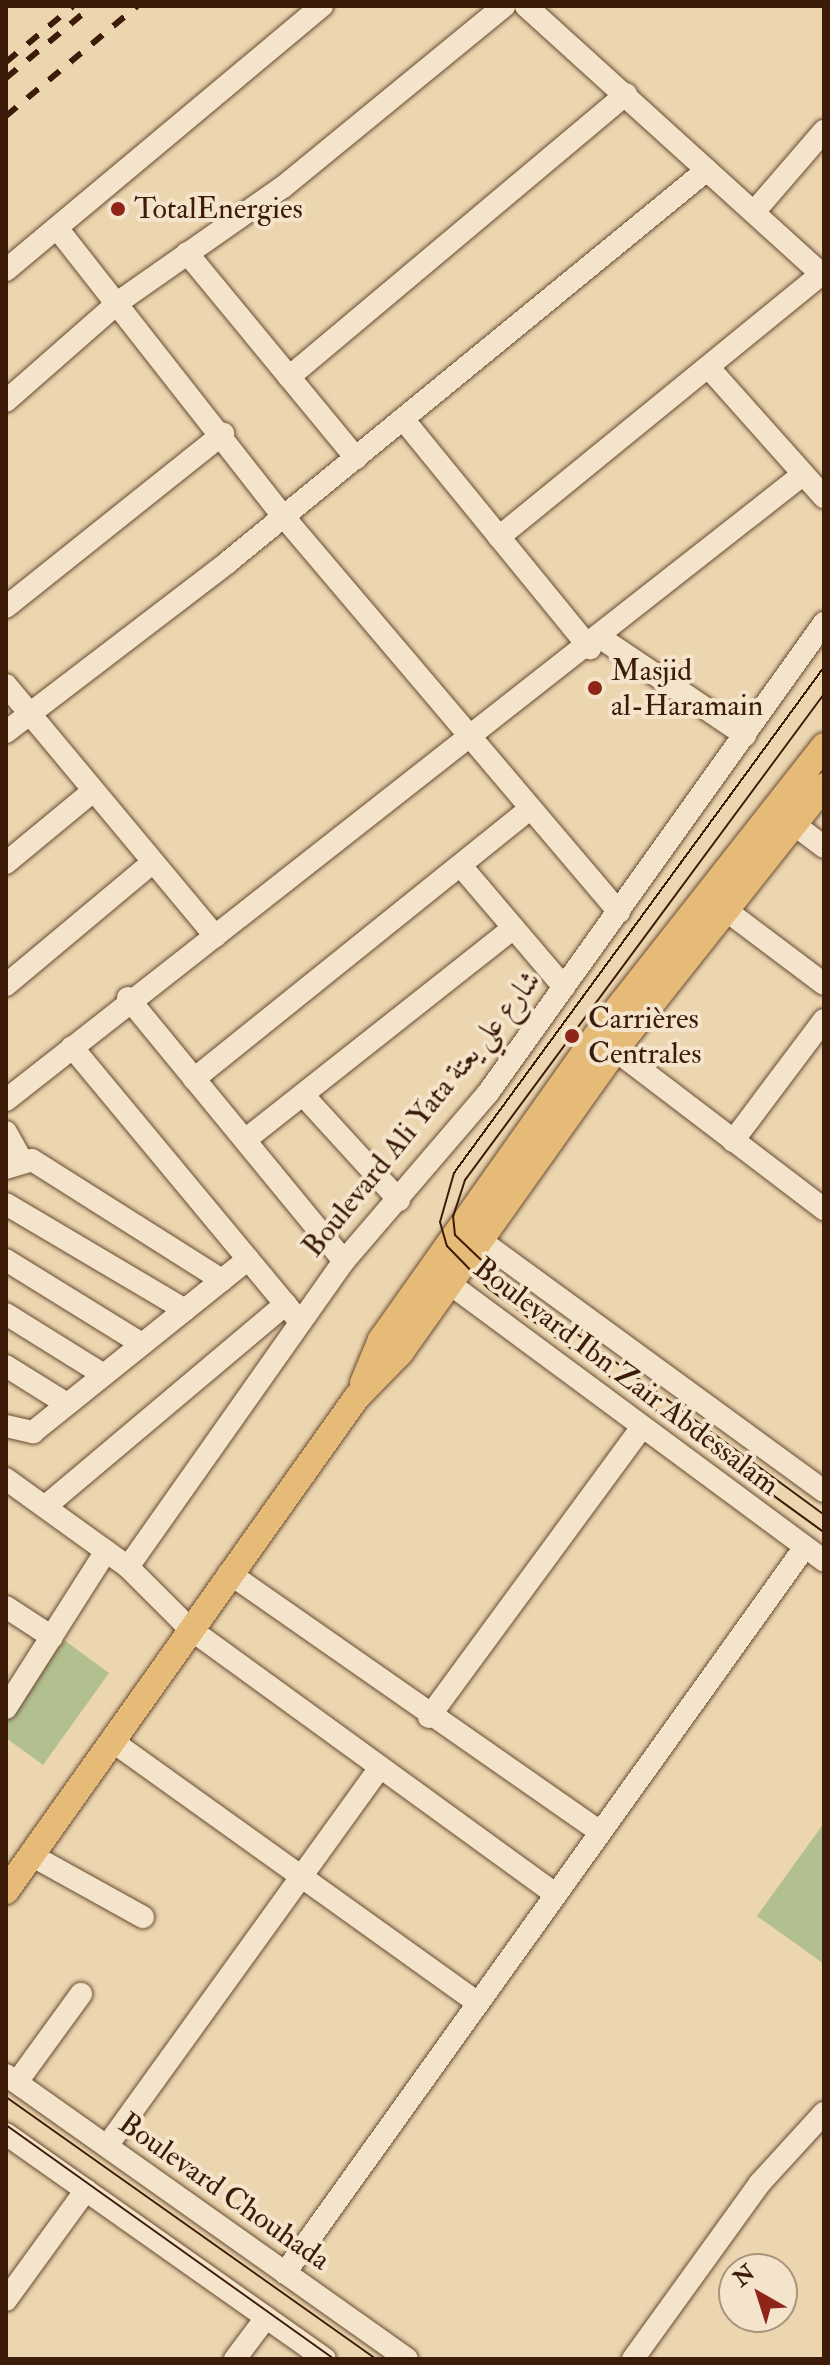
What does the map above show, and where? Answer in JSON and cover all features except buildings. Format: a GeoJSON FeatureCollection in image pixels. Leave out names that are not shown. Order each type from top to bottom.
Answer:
{"type":"FeatureCollection","features":[{"type":"Feature","properties":{"kind":"main road"},"geometry":{"type":"LineString","coordinates":[[470,1234],[596,1036],[824,746]]}},
{"type":"Feature","properties":{"kind":"main road"},"geometry":{"type":"LineString","coordinates":[[6,1891],[189,1628],[357,1397],[400,1353],[440,1276],[470,1234],[824,786]]}},
{"type":"Feature","properties":{"kind":"street"},"geometry":{"type":"LineString","coordinates":[[6,270],[322,6]]}},
{"type":"Feature","properties":{"kind":"street"},"geometry":{"type":"LineString","coordinates":[[6,401],[120,301],[283,187],[504,6]]}},
{"type":"Feature","properties":{"kind":"street"},"geometry":{"type":"LineString","coordinates":[[499,537],[823,275],[526,6]]}},
{"type":"Feature","properties":{"kind":"street"},"geometry":{"type":"LineString","coordinates":[[289,377],[626,94]]}},
{"type":"Feature","properties":{"kind":"street"},"geometry":{"type":"LineString","coordinates":[[754,212],[824,131]]}},
{"type":"Feature","properties":{"kind":"street"},"geometry":{"type":"LineString","coordinates":[[6,732],[284,517],[707,170]]}},
{"type":"Feature","properties":{"kind":"street"},"geometry":{"type":"LineString","coordinates":[[57,228],[120,301],[284,517],[470,741],[619,912]]}},
{"type":"Feature","properties":{"kind":"street"},"geometry":{"type":"LineString","coordinates":[[187,253],[356,458]]}},
{"type":"Feature","properties":{"kind":"street"},"geometry":{"type":"LineString","coordinates":[[709,368],[801,476],[824,497]]}},
{"type":"Feature","properties":{"kind":"street"},"geometry":{"type":"LineString","coordinates":[[403,419],[499,537],[595,643],[745,735]]}},
{"type":"Feature","properties":{"kind":"street"},"geometry":{"type":"LineString","coordinates":[[6,607],[223,434]]}},
{"type":"Feature","properties":{"kind":"street"},"geometry":{"type":"LineString","coordinates":[[6,1100],[128,998],[215,936],[470,741],[801,476]]}},
{"type":"Feature","properties":{"kind":"street","name":"Boulevard Ali Yata شارع علي يعتة"},"geometry":{"type":"LineString","coordinates":[[128,1567],[293,1313],[399,1200],[564,987],[824,623]]}},
{"type":"Feature","properties":{"kind":"street"},"geometry":{"type":"LineString","coordinates":[[6,685],[215,936]]}},
{"type":"Feature","properties":{"kind":"street"},"geometry":{"type":"LineString","coordinates":[[6,863],[93,791]]}},
{"type":"Feature","properties":{"kind":"street"},"geometry":{"type":"LineString","coordinates":[[194,1079],[530,809]]}},
{"type":"Feature","properties":{"kind":"street"},"geometry":{"type":"LineString","coordinates":[[795,825],[824,847]]}},
{"type":"Feature","properties":{"kind":"street"},"geometry":{"type":"LineString","coordinates":[[6,985],[152,863]]}},
{"type":"Feature","properties":{"kind":"street"},"geometry":{"type":"LineString","coordinates":[[461,866],[564,987]]}},
{"type":"Feature","properties":{"kind":"street"},"geometry":{"type":"LineString","coordinates":[[727,911],[824,984]]}},
{"type":"Feature","properties":{"kind":"street"},"geometry":{"type":"LineString","coordinates":[[245,1140],[513,928]]}},
{"type":"Feature","properties":{"kind":"street"},"geometry":{"type":"LineString","coordinates":[[128,998],[344,1261]]}},
{"type":"Feature","properties":{"kind":"street"},"geometry":{"type":"LineString","coordinates":[[733,1141],[821,1032]]}},
{"type":"Feature","properties":{"kind":"street"},"geometry":{"type":"LineString","coordinates":[[47,1505],[293,1313],[72,1047]]}},
{"type":"Feature","properties":{"kind":"street"},"geometry":{"type":"LineString","coordinates":[[615,1050],[824,1209]]}},
{"type":"Feature","properties":{"kind":"street"},"geometry":{"type":"LineString","coordinates":[[304,1096],[399,1200]]}},
{"type":"Feature","properties":{"kind":"street"},"geometry":{"type":"LineString","coordinates":[[6,1132],[13,1163],[222,1280]]}},
{"type":"Feature","properties":{"kind":"street"},"geometry":{"type":"LineString","coordinates":[[6,1204],[185,1310]]}},
{"type":"Feature","properties":{"kind":"street","name":"Boulevard Ibn Zair Abdessalam"},"geometry":{"type":"LineString","coordinates":[[470,1234],[824,1491]]}},
{"type":"Feature","properties":{"kind":"street"},"geometry":{"type":"LineString","coordinates":[[6,1426],[28,1434],[248,1259]]}},
{"type":"Feature","properties":{"kind":"street"},"geometry":{"type":"LineString","coordinates":[[6,1260],[142,1344]]}},
{"type":"Feature","properties":{"kind":"street","name":"Boulevard Ibn Zair Abdessalam"},"geometry":{"type":"LineString","coordinates":[[440,1276],[824,1561]]}},
{"type":"Feature","properties":{"kind":"street"},"geometry":{"type":"LineString","coordinates":[[6,1314],[104,1375]]}},
{"type":"Feature","properties":{"kind":"street"},"geometry":{"type":"LineString","coordinates":[[6,1366],[67,1404]]}},
{"type":"Feature","properties":{"kind":"street"},"geometry":{"type":"LineString","coordinates":[[429,1717],[642,1427]]}},
{"type":"Feature","properties":{"kind":"street"},"geometry":{"type":"LineString","coordinates":[[6,1479],[47,1505],[128,1567],[189,1628],[379,1769],[553,1892]]}},
{"type":"Feature","properties":{"kind":"street"},"geometry":{"type":"LineString","coordinates":[[285,2273],[553,1892],[805,1547]]}},
{"type":"Feature","properties":{"kind":"street"},"geometry":{"type":"LineString","coordinates":[[6,1708],[106,1551]]}},
{"type":"Feature","properties":{"kind":"street"},"geometry":{"type":"LineString","coordinates":[[229,1573],[429,1717],[598,1830]]}},
{"type":"Feature","properties":{"kind":"street"},"geometry":{"type":"LineString","coordinates":[[6,1607],[52,1637]]}},
{"type":"Feature","properties":{"kind":"street"},"geometry":{"type":"LineString","coordinates":[[112,1741],[475,2001]]}},
{"type":"Feature","properties":{"kind":"street"},"geometry":{"type":"LineString","coordinates":[[107,2146],[379,1769]]}},
{"type":"Feature","properties":{"kind":"street"},"geometry":{"type":"LineString","coordinates":[[31,1855],[143,1917]]}},
{"type":"Feature","properties":{"kind":"street"},"geometry":{"type":"LineString","coordinates":[[12,2078],[81,1994]]}},
{"type":"Feature","properties":{"kind":"street","name":"Boulevard Chouhada"},"geometry":{"type":"LineString","coordinates":[[12,2078],[407,2359]]}},
{"type":"Feature","properties":{"kind":"street"},"geometry":{"type":"LineString","coordinates":[[633,2359],[760,2183],[821,2122]]}},
{"type":"Feature","properties":{"kind":"street"},"geometry":{"type":"LineString","coordinates":[[6,2134],[325,2359]]}},
{"type":"Feature","properties":{"kind":"street"},"geometry":{"type":"LineString","coordinates":[[6,2300],[86,2190]]}},
{"type":"Feature","properties":{"kind":"street"},"geometry":{"type":"LineString","coordinates":[[235,2359],[265,2319]]}},
{"type":"Feature","properties":{"kind":"green space"},"geometry":{"type":"Polygon","coordinates":[[[64,1640],[109,1673],[43,1765],[6,1738],[6,1720],[64,1640]]]}},
{"type":"Feature","properties":{"kind":"green space"},"geometry":{"type":"Polygon","coordinates":[[[824,1823],[824,1964],[757,1916],[824,1823]]]}},
{"type":"Feature","properties":{"kind":"tram line"},"geometry":{"type":"LineString","coordinates":[[824,667],[454,1173],[440,1222],[447,1246],[489,1289],[824,1532]]}},
{"type":"Feature","properties":{"kind":"tram line"},"geometry":{"type":"LineString","coordinates":[[824,694],[465,1180],[453,1216],[455,1235],[498,1276],[824,1515]]}},
{"type":"Feature","properties":{"kind":"tram line"},"geometry":{"type":"LineString","coordinates":[[6,2097],[376,2359]]}},
{"type":"Feature","properties":{"kind":"tram line"},"geometry":{"type":"LineString","coordinates":[[6,2125],[334,2359]]}},
{"type":"Feature","properties":{"kind":"railway"},"geometry":{"type":"LineString","coordinates":[[6,62],[73,6]]}},
{"type":"Feature","properties":{"kind":"railway"},"geometry":{"type":"LineString","coordinates":[[6,78],[92,6]]}},
{"type":"Feature","properties":{"kind":"railway"},"geometry":{"type":"LineString","coordinates":[[6,116],[137,6]]}},
{"type":"Feature","properties":{"kind":"place","name":"TotalEnergies"},"geometry":{"type":"Point","coordinates":[118,209]}},
{"type":"Feature","properties":{"kind":"place","name":"Masjid al-Haramain"},"geometry":{"type":"Point","coordinates":[595,688]}},
{"type":"Feature","properties":{"kind":"place","name":"Carrières Centrales"},"geometry":{"type":"Point","coordinates":[572,1036]}}]}
